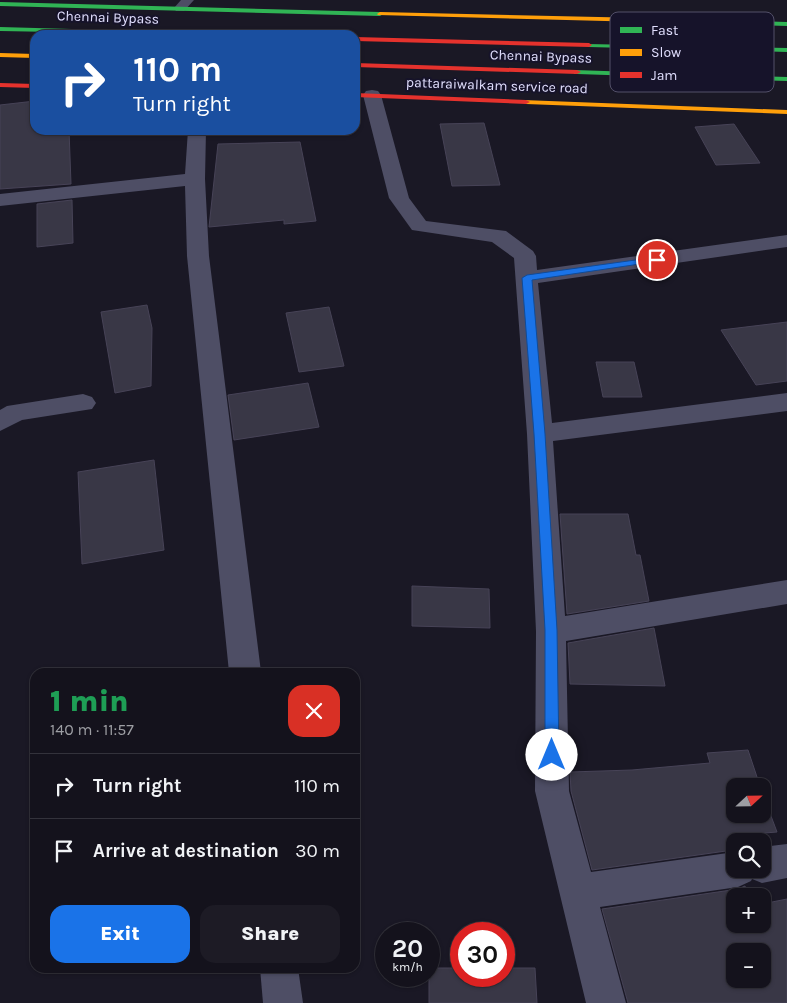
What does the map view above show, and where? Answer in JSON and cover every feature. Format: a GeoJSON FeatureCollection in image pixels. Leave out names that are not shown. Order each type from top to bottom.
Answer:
{"type":"FeatureCollection","features":[{"type":"Feature","properties":{"kind":"main road"},"geometry":{"type":"LineString","coordinates":[[0,4],[184,4],[610,18]]}},
{"type":"Feature","properties":{"kind":"main road"},"geometry":{"type":"LineString","coordinates":[[774,24],[787,24]]}},
{"type":"Feature","properties":{"kind":"main road","name":"Chennai Bypass"},"geometry":{"type":"LineString","coordinates":[[0,29],[36,30]]}},
{"type":"Feature","properties":{"kind":"main road","name":"Chennai Bypass"},"geometry":{"type":"LineString","coordinates":[[360,39],[610,45]]}},
{"type":"Feature","properties":{"kind":"main road","name":"Chennai Bypass"},"geometry":{"type":"LineString","coordinates":[[774,50],[787,50]]}},
{"type":"Feature","properties":{"kind":"main road"},"geometry":{"type":"LineString","coordinates":[[0,55],[30,56]]}},
{"type":"Feature","properties":{"kind":"main road","name":"Chennai Bypass"},"geometry":{"type":"LineString","coordinates":[[360,65],[610,73]]}},
{"type":"Feature","properties":{"kind":"main road","name":"Chennai Bypass"},"geometry":{"type":"LineString","coordinates":[[774,79],[787,79]]}},
{"type":"Feature","properties":{"kind":"main road"},"geometry":{"type":"LineString","coordinates":[[0,85],[30,86]]}},
{"type":"Feature","properties":{"kind":"main road","name":"pattaraiwalkam service road"},"geometry":{"type":"LineString","coordinates":[[363,95],[787,112]]}},
{"type":"Feature","properties":{"kind":"street"},"geometry":{"type":"LineString","coordinates":[[363,95],[399,198],[419,226],[498,236],[525,256],[540,434],[551,630],[552,791],[606,1003]]}},
{"type":"Feature","properties":{"kind":"street"},"geometry":{"type":"LineString","coordinates":[[197,135],[195,179],[198,256],[245,668]]}},
{"type":"Feature","properties":{"kind":"street"},"geometry":{"type":"LineString","coordinates":[[0,200],[195,179]]}},
{"type":"Feature","properties":{"kind":"street"},"geometry":{"type":"LineString","coordinates":[[527,278],[787,241]]}},
{"type":"Feature","properties":{"kind":"street"},"geometry":{"type":"LineString","coordinates":[[540,434],[787,402]]}},
{"type":"Feature","properties":{"kind":"street"},"geometry":{"type":"LineString","coordinates":[[0,422],[16,412],[82,403]]}},
{"type":"Feature","properties":{"kind":"street"},"geometry":{"type":"LineString","coordinates":[[551,630],[787,592]]}},
{"type":"Feature","properties":{"kind":"street"},"geometry":{"type":"LineString","coordinates":[[771,864],[787,862]]}},
{"type":"Feature","properties":{"kind":"street"},"geometry":{"type":"LineString","coordinates":[[578,892],[726,871]]}},
{"type":"Feature","properties":{"kind":"street"},"geometry":{"type":"LineString","coordinates":[[280,973],[283,1003]]}},
{"type":"Feature","properties":{"kind":"building"},"geometry":{"type":"Polygon","coordinates":[[[30,102],[30,135],[69,135],[71,184],[0,189],[0,105],[30,102]]]}},
{"type":"Feature","properties":{"kind":"building"},"geometry":{"type":"Polygon","coordinates":[[[484,123],[500,185],[452,186],[440,124],[484,123]]]}},
{"type":"Feature","properties":{"kind":"building"},"geometry":{"type":"Polygon","coordinates":[[[734,124],[760,163],[716,165],[695,127],[734,124]]]}},
{"type":"Feature","properties":{"kind":"building"},"geometry":{"type":"Polygon","coordinates":[[[300,142],[316,221],[284,224],[284,220],[209,227],[218,144],[300,142]]]}},
{"type":"Feature","properties":{"kind":"building"},"geometry":{"type":"Polygon","coordinates":[[[72,200],[73,243],[37,247],[37,204],[72,200]]]}},
{"type":"Feature","properties":{"kind":"building"},"geometry":{"type":"Polygon","coordinates":[[[147,305],[152,328],[151,386],[115,393],[101,312],[147,305]]]}},
{"type":"Feature","properties":{"kind":"building"},"geometry":{"type":"Polygon","coordinates":[[[329,307],[344,366],[299,372],[286,313],[329,307]]]}},
{"type":"Feature","properties":{"kind":"building"},"geometry":{"type":"Polygon","coordinates":[[[787,322],[787,381],[756,385],[721,330],[787,322]]]}},
{"type":"Feature","properties":{"kind":"building"},"geometry":{"type":"Polygon","coordinates":[[[596,362],[634,362],[642,397],[603,397],[596,362]]]}},
{"type":"Feature","properties":{"kind":"building"},"geometry":{"type":"Polygon","coordinates":[[[308,383],[319,427],[234,440],[228,395],[308,383]]]}},
{"type":"Feature","properties":{"kind":"building"},"geometry":{"type":"Polygon","coordinates":[[[154,460],[164,550],[82,564],[78,472],[154,460]]]}},
{"type":"Feature","properties":{"kind":"building"},"geometry":{"type":"Polygon","coordinates":[[[560,514],[628,514],[636,555],[640,555],[649,601],[567,614],[560,514]]]}},
{"type":"Feature","properties":{"kind":"building"},"geometry":{"type":"Polygon","coordinates":[[[412,586],[489,589],[490,628],[412,626],[412,586]]]}},
{"type":"Feature","properties":{"kind":"building"},"geometry":{"type":"Polygon","coordinates":[[[654,628],[665,686],[570,684],[568,643],[654,628]]]}},
{"type":"Feature","properties":{"kind":"building"},"geometry":{"type":"Polygon","coordinates":[[[748,750],[757,778],[726,778],[726,823],[771,823],[771,816],[777,832],[726,833],[726,851],[592,870],[571,791],[570,772],[632,770],[710,763],[707,753],[748,750]]]}},
{"type":"Feature","properties":{"kind":"building"},"geometry":{"type":"Polygon","coordinates":[[[726,891],[726,933],[771,933],[771,902],[787,899],[787,1003],[628,1003],[602,909],[726,891]]]}},
{"type":"Feature","properties":{"kind":"building"},"geometry":{"type":"Polygon","coordinates":[[[440,968],[450,968],[450,987],[515,987],[515,968],[535,968],[537,1003],[429,1003],[429,987],[440,987],[440,968]]]}},
{"type":"Feature","properties":{"kind":"traffic: fast"},"geometry":{"type":"LineString","coordinates":[[0,4],[380,14]]}},
{"type":"Feature","properties":{"kind":"traffic: fast"},"geometry":{"type":"LineString","coordinates":[[774,24],[787,24]]}},
{"type":"Feature","properties":{"kind":"traffic: fast"},"geometry":{"type":"LineString","coordinates":[[0,29],[36,30]]}},
{"type":"Feature","properties":{"kind":"traffic: fast"},"geometry":{"type":"LineString","coordinates":[[589,45],[610,46]]}},
{"type":"Feature","properties":{"kind":"traffic: fast"},"geometry":{"type":"LineString","coordinates":[[774,50],[787,50]]}},
{"type":"Feature","properties":{"kind":"traffic: fast"},"geometry":{"type":"LineString","coordinates":[[577,72],[610,73]]}},
{"type":"Feature","properties":{"kind":"traffic: fast"},"geometry":{"type":"LineString","coordinates":[[774,79],[787,79]]}},
{"type":"Feature","properties":{"kind":"traffic: slow"},"geometry":{"type":"LineString","coordinates":[[380,14],[610,19]]}},
{"type":"Feature","properties":{"kind":"traffic: slow"},"geometry":{"type":"LineString","coordinates":[[0,55],[30,56]]}},
{"type":"Feature","properties":{"kind":"traffic: slow"},"geometry":{"type":"LineString","coordinates":[[526,102],[787,112]]}},
{"type":"Feature","properties":{"kind":"traffic: jam"},"geometry":{"type":"LineString","coordinates":[[360,39],[589,45]]}},
{"type":"Feature","properties":{"kind":"traffic: jam"},"geometry":{"type":"LineString","coordinates":[[360,65],[577,72]]}},
{"type":"Feature","properties":{"kind":"traffic: jam"},"geometry":{"type":"LineString","coordinates":[[0,85],[30,86]]}},
{"type":"Feature","properties":{"kind":"traffic: jam"},"geometry":{"type":"LineString","coordinates":[[360,95],[526,102]]}},
{"type":"Feature","properties":{"kind":"route"},"geometry":{"type":"LineString","coordinates":[[552,755],[551,630],[540,434],[527,278],[657,260]]}}]}
